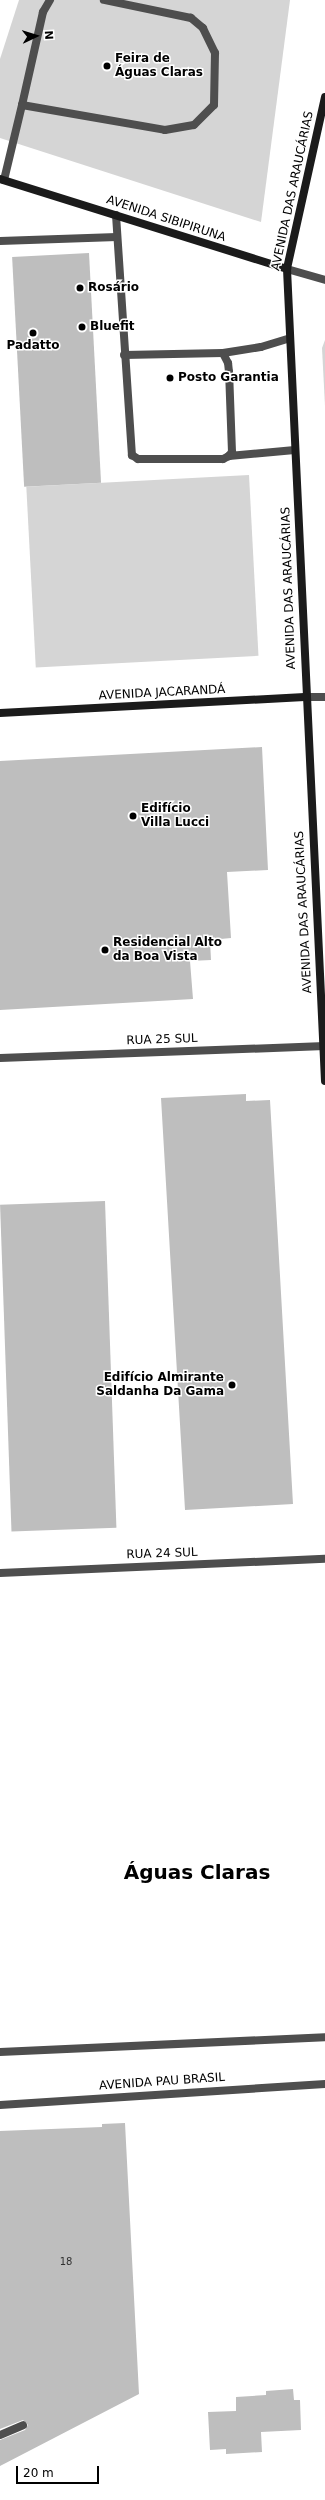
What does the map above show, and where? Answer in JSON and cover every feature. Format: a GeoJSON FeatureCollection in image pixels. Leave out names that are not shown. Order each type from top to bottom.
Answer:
{"type":"FeatureCollection","features":[{"type":"Feature","properties":{"kind":"main road","name":"AVENIDA DAS ARAUCÁRIAS"},"geometry":{"type":"LineString","coordinates":[[325,97],[287,269],[305,697],[325,1081]]}},
{"type":"Feature","properties":{"kind":"main road","name":"AVENIDA SIBIPIRUNA"},"geometry":{"type":"LineString","coordinates":[[2,180],[287,269]]}},
{"type":"Feature","properties":{"kind":"main road","name":"AVENIDA JACARANDÁ"},"geometry":{"type":"LineString","coordinates":[[0,713],[305,697]]}},
{"type":"Feature","properties":{"kind":"street"},"geometry":{"type":"LineString","coordinates":[[2,180],[22,105],[43,12],[50,0]]}},
{"type":"Feature","properties":{"kind":"street"},"geometry":{"type":"LineString","coordinates":[[22,105],[165,130],[194,126],[214,105],[215,53],[203,28],[191,18],[104,0]]}},
{"type":"Feature","properties":{"kind":"street"},"geometry":{"type":"LineString","coordinates":[[116,215],[124,355],[132,455],[138,459],[224,459],[229,456],[295,450]]}},
{"type":"Feature","properties":{"kind":"street"},"geometry":{"type":"LineString","coordinates":[[0,241],[117,237]]}},
{"type":"Feature","properties":{"kind":"street","name":"AVENIDA SIBIPIRUNA"},"geometry":{"type":"LineString","coordinates":[[287,269],[325,280]]}},
{"type":"Feature","properties":{"kind":"street"},"geometry":{"type":"LineString","coordinates":[[124,355],[222,353],[262,347],[290,338]]}},
{"type":"Feature","properties":{"kind":"street"},"geometry":{"type":"LineString","coordinates":[[222,353],[228,363],[229,372],[232,452],[229,456]]}},
{"type":"Feature","properties":{"kind":"street","name":"AVENIDA JACARANDÁ"},"geometry":{"type":"LineString","coordinates":[[305,697],[325,697]]}},
{"type":"Feature","properties":{"kind":"street","name":"RUA 25 SUL"},"geometry":{"type":"LineString","coordinates":[[0,1058],[324,1046]]}},
{"type":"Feature","properties":{"kind":"street","name":"RUA 24 SUL"},"geometry":{"type":"LineString","coordinates":[[0,1574],[325,1559]]}},
{"type":"Feature","properties":{"kind":"street"},"geometry":{"type":"LineString","coordinates":[[0,2052],[325,2037]]}},
{"type":"Feature","properties":{"kind":"street","name":"AVENIDA PAU BRASIL"},"geometry":{"type":"LineString","coordinates":[[0,2105],[325,2084]]}},
{"type":"Feature","properties":{"kind":"street"},"geometry":{"type":"LineString","coordinates":[[0,2434],[23,2425]]}},
{"type":"Feature","properties":{"kind":"shaded area"},"geometry":{"type":"Polygon","coordinates":[[[19,0],[290,0],[261,222],[0,138],[0,59],[19,0]]]}},
{"type":"Feature","properties":{"kind":"shaded area"},"geometry":{"type":"Polygon","coordinates":[[[325,340],[325,406],[322,348],[325,340]]]}},
{"type":"Feature","properties":{"kind":"shaded area"},"geometry":{"type":"Polygon","coordinates":[[[249,475],[258,656],[36,667],[26,487],[249,475]]]}},
{"type":"Feature","properties":{"kind":"building"},"geometry":{"type":"Polygon","coordinates":[[[89,253],[101,483],[24,487],[12,257],[89,253]]]}},
{"type":"Feature","properties":{"kind":"building"},"geometry":{"type":"Polygon","coordinates":[[[262,747],[268,870],[227,872],[231,938],[210,940],[211,960],[190,961],[193,999],[0,1010],[0,761],[262,747]]]}},
{"type":"Feature","properties":{"kind":"building","name":"Edifício Almirante Saldanha Da Gama"},"geometry":{"type":"Polygon","coordinates":[[[246,1094],[246,1101],[270,1100],[293,1504],[185,1510],[161,1098],[246,1094]]]}},
{"type":"Feature","properties":{"kind":"building"},"geometry":{"type":"Polygon","coordinates":[[[105,1201],[116,1528],[11,1531],[0,1205],[105,1201]]]}},
{"type":"Feature","properties":{"kind":"building"},"geometry":{"type":"Polygon","coordinates":[[[125,2123],[139,2394],[0,2466],[0,2440],[25,2430],[28,2425],[23,2420],[0,2429],[0,2131],[102,2127],[102,2124],[125,2123]]]}},
{"type":"Feature","properties":{"kind":"building"},"geometry":{"type":"Polygon","coordinates":[[[293,2389],[294,2400],[300,2400],[301,2430],[261,2432],[262,2452],[226,2454],[226,2449],[210,2450],[208,2412],[236,2411],[236,2397],[266,2395],[266,2391],[293,2389]]]}},
{"type":"Feature","properties":{"kind":"place","name":"Feira de Águas Claras"},"geometry":{"type":"Point","coordinates":[107,66]}},
{"type":"Feature","properties":{"kind":"place","name":"Rosário"},"geometry":{"type":"Point","coordinates":[80,288]}},
{"type":"Feature","properties":{"kind":"place","name":"Bluefit"},"geometry":{"type":"Point","coordinates":[82,327]}},
{"type":"Feature","properties":{"kind":"place","name":"Padatto"},"geometry":{"type":"Point","coordinates":[33,333]}},
{"type":"Feature","properties":{"kind":"place","name":"Posto Garantia"},"geometry":{"type":"Point","coordinates":[170,378]}},
{"type":"Feature","properties":{"kind":"place","name":"Edifício Villa Lucci"},"geometry":{"type":"Point","coordinates":[133,816]}},
{"type":"Feature","properties":{"kind":"place","name":"Residencial Alto da Boa Vista"},"geometry":{"type":"Point","coordinates":[105,950]}},
{"type":"Feature","properties":{"kind":"place","name":"Edifício Almirante Saldanha Da Gama"},"geometry":{"type":"Point","coordinates":[232,1385]}},
{"type":"Feature","properties":{"kind":"district","name":"Águas Claras"},"geometry":{"type":"Point","coordinates":[197,1872]}}]}
